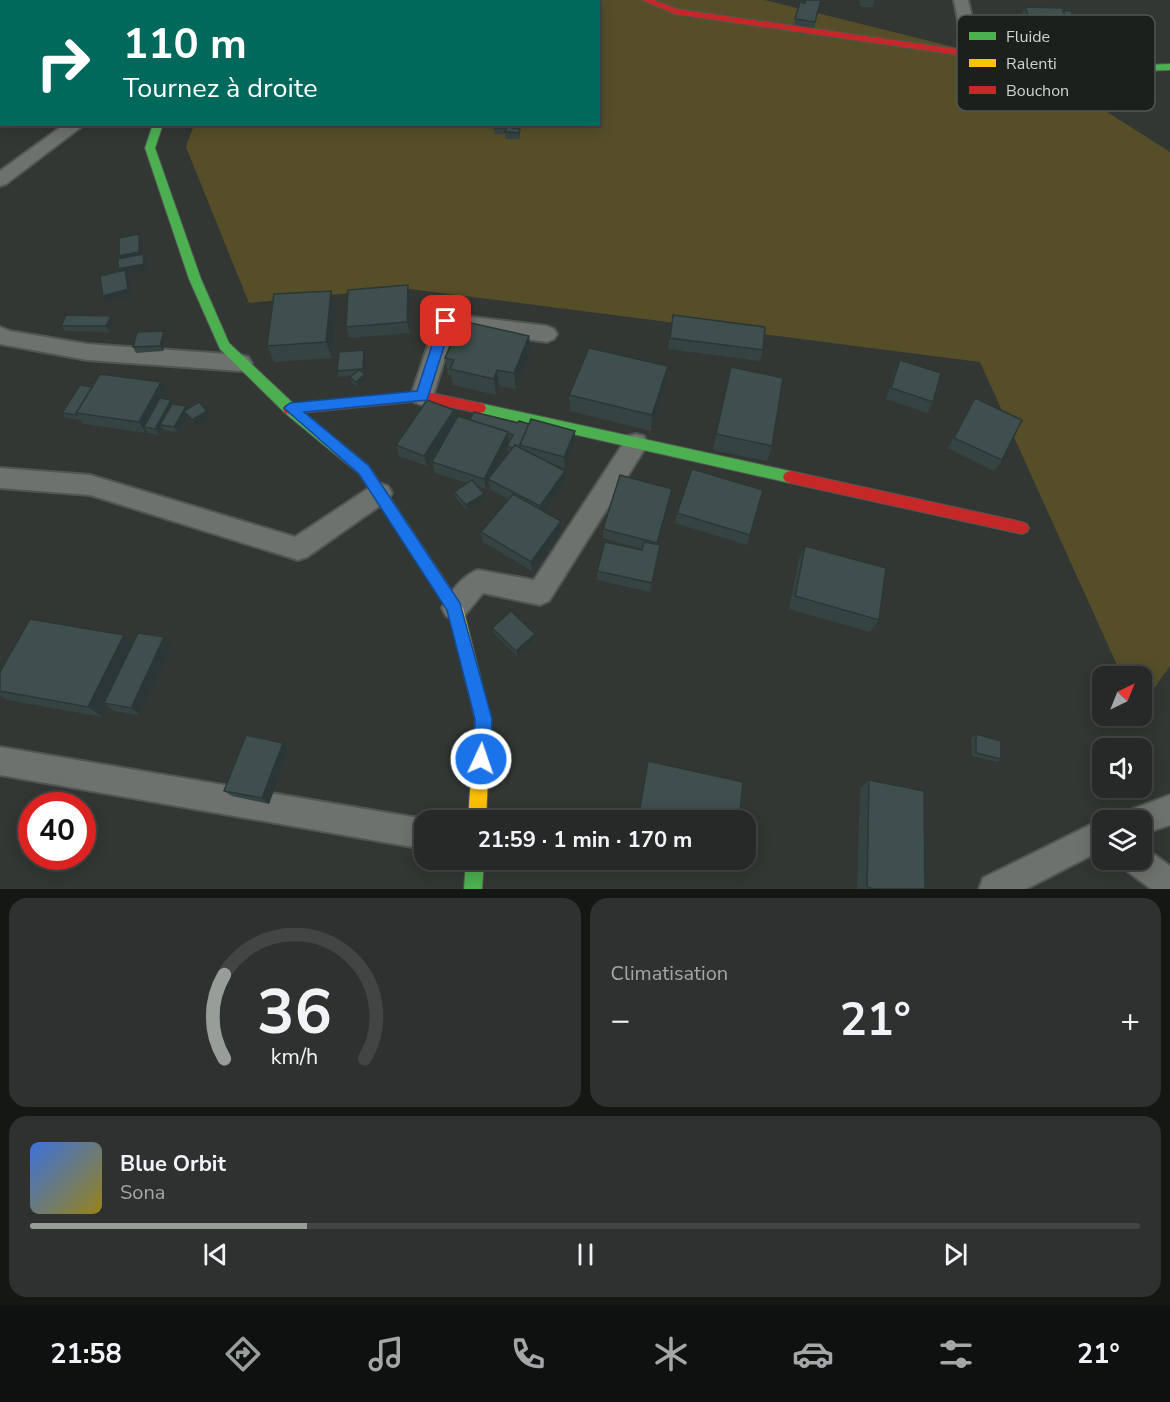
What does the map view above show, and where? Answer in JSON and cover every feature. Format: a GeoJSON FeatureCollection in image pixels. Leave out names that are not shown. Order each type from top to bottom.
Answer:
{"type":"FeatureCollection","features":[{"type":"Feature","properties":{"kind":"street"},"geometry":{"type":"LineString","coordinates":[[646,0],[675,11],[957,50]]}},
{"type":"Feature","properties":{"kind":"street"},"geometry":{"type":"LineString","coordinates":[[962,0],[965,15]]}},
{"type":"Feature","properties":{"kind":"street"},"geometry":{"type":"LineString","coordinates":[[1155,68],[1170,67]]}},
{"type":"Feature","properties":{"kind":"street"},"geometry":{"type":"LineString","coordinates":[[0,180],[74,126]]}},
{"type":"Feature","properties":{"kind":"street"},"geometry":{"type":"LineString","coordinates":[[157,126],[150,148],[195,279],[224,346],[290,408],[364,470],[454,608],[483,719],[478,810]]}},
{"type":"Feature","properties":{"kind":"street"},"geometry":{"type":"LineString","coordinates":[[422,396],[446,321],[547,334]]}},
{"type":"Feature","properties":{"kind":"street"},"geometry":{"type":"LineString","coordinates":[[0,335],[5,338],[87,352],[241,363]]}},
{"type":"Feature","properties":{"kind":"street"},"geometry":{"type":"LineString","coordinates":[[290,408],[422,396],[1022,528]]}},
{"type":"Feature","properties":{"kind":"street"},"geometry":{"type":"LineString","coordinates":[[454,608],[478,581],[540,593],[636,443]]}},
{"type":"Feature","properties":{"kind":"street"},"geometry":{"type":"LineString","coordinates":[[0,478],[90,485],[298,549],[380,493]]}},
{"type":"Feature","properties":{"kind":"street"},"geometry":{"type":"LineString","coordinates":[[0,761],[414,832]]}},
{"type":"Feature","properties":{"kind":"street"},"geometry":{"type":"LineString","coordinates":[[1152,816],[1170,810]]}},
{"type":"Feature","properties":{"kind":"street"},"geometry":{"type":"LineString","coordinates":[[994,889],[1092,839]]}},
{"type":"Feature","properties":{"kind":"street"},"geometry":{"type":"LineString","coordinates":[[473,889],[474,870]]}},
{"type":"Feature","properties":{"kind":"street"},"geometry":{"type":"LineString","coordinates":[[1151,870],[1170,885]]}},
{"type":"Feature","properties":{"kind":"shaded area"},"geometry":{"type":"Polygon","coordinates":[[[600,0],[765,0],[957,48],[957,111],[1106,111],[1170,152],[1170,666],[1152,691],[1152,666],[1117,666],[980,362],[402,288],[249,303],[186,147],[194,126],[600,126],[600,0]]]}},
{"type":"Feature","properties":{"kind":"building"},"geometry":{"type":"Polygon","coordinates":[[[805,0],[821,0],[815,22],[795,19],[800,2],[805,3],[805,0]]]}},
{"type":"Feature","properties":{"kind":"building"},"geometry":{"type":"Polygon","coordinates":[[[1025,7],[1062,8],[1065,15],[1028,15],[1025,7]]]}},
{"type":"Feature","properties":{"kind":"building"},"geometry":{"type":"Polygon","coordinates":[[[1063,11],[1071,11],[1073,15],[1065,15],[1063,11]]]}},
{"type":"Feature","properties":{"kind":"building"},"geometry":{"type":"Polygon","coordinates":[[[494,126],[512,126],[512,128],[520,129],[519,133],[505,132],[506,128],[494,128],[494,126]]]}},
{"type":"Feature","properties":{"kind":"building"},"geometry":{"type":"Polygon","coordinates":[[[139,234],[139,252],[119,256],[119,238],[139,234]]]}},
{"type":"Feature","properties":{"kind":"building"},"geometry":{"type":"Polygon","coordinates":[[[143,254],[144,264],[118,269],[118,259],[143,254]]]}},
{"type":"Feature","properties":{"kind":"building"},"geometry":{"type":"Polygon","coordinates":[[[125,270],[128,289],[103,296],[100,276],[125,270]]]}},
{"type":"Feature","properties":{"kind":"building"},"geometry":{"type":"Polygon","coordinates":[[[408,285],[407,322],[346,327],[348,290],[408,285]]]}},
{"type":"Feature","properties":{"kind":"building"},"geometry":{"type":"Polygon","coordinates":[[[331,291],[326,342],[267,346],[274,294],[331,291]]]}},
{"type":"Feature","properties":{"kind":"building"},"geometry":{"type":"Polygon","coordinates":[[[66,315],[111,316],[106,326],[61,326],[66,315]]]}},
{"type":"Feature","properties":{"kind":"building"},"geometry":{"type":"Polygon","coordinates":[[[673,315],[765,327],[763,350],[670,338],[673,315]]]}},
{"type":"Feature","properties":{"kind":"building"},"geometry":{"type":"Polygon","coordinates":[[[462,321],[529,336],[514,373],[497,370],[494,379],[450,369],[454,360],[445,358],[462,321]]]}},
{"type":"Feature","properties":{"kind":"building"},"geometry":{"type":"Polygon","coordinates":[[[164,331],[160,346],[133,347],[137,332],[164,331]]]}},
{"type":"Feature","properties":{"kind":"building"},"geometry":{"type":"Polygon","coordinates":[[[589,348],[668,366],[652,415],[569,395],[589,348]]]}},
{"type":"Feature","properties":{"kind":"building"},"geometry":{"type":"Polygon","coordinates":[[[364,350],[363,369],[337,371],[339,352],[364,350]]]}},
{"type":"Feature","properties":{"kind":"building"},"geometry":{"type":"Polygon","coordinates":[[[900,360],[941,373],[933,402],[891,388],[900,360]]]}},
{"type":"Feature","properties":{"kind":"building"},"geometry":{"type":"Polygon","coordinates":[[[731,367],[783,378],[772,446],[716,434],[731,367]]]}},
{"type":"Feature","properties":{"kind":"building"},"geometry":{"type":"Polygon","coordinates":[[[359,370],[365,374],[356,382],[350,377],[359,370]]]}},
{"type":"Feature","properties":{"kind":"building"},"geometry":{"type":"Polygon","coordinates":[[[100,374],[161,382],[139,422],[76,413],[100,374]]]}},
{"type":"Feature","properties":{"kind":"building"},"geometry":{"type":"Polygon","coordinates":[[[80,385],[92,387],[76,413],[77,415],[62,413],[80,385]]]}},
{"type":"Feature","properties":{"kind":"building"},"geometry":{"type":"Polygon","coordinates":[[[160,398],[171,400],[155,429],[144,427],[160,398]]]}},
{"type":"Feature","properties":{"kind":"building"},"geometry":{"type":"Polygon","coordinates":[[[975,398],[1022,420],[1002,460],[954,438],[975,398]]]}},
{"type":"Feature","properties":{"kind":"building"},"geometry":{"type":"Polygon","coordinates":[[[427,400],[454,410],[424,456],[396,445],[427,400]]]}},
{"type":"Feature","properties":{"kind":"building"},"geometry":{"type":"Polygon","coordinates":[[[199,402],[207,411],[192,420],[184,411],[199,402]]]}},
{"type":"Feature","properties":{"kind":"building"},"geometry":{"type":"Polygon","coordinates":[[[172,404],[186,406],[174,427],[160,425],[172,404]]]}},
{"type":"Feature","properties":{"kind":"building"},"geometry":{"type":"Polygon","coordinates":[[[474,412],[529,424],[519,447],[507,446],[513,435],[508,432],[469,420],[474,412]]]}},
{"type":"Feature","properties":{"kind":"building"},"geometry":{"type":"Polygon","coordinates":[[[458,416],[508,432],[484,479],[432,462],[458,416]]]}},
{"type":"Feature","properties":{"kind":"building"},"geometry":{"type":"Polygon","coordinates":[[[531,419],[575,431],[564,457],[520,445],[531,419]]]}},
{"type":"Feature","properties":{"kind":"building"},"geometry":{"type":"Polygon","coordinates":[[[515,445],[565,471],[540,506],[488,479],[515,445]]]}},
{"type":"Feature","properties":{"kind":"building"},"geometry":{"type":"Polygon","coordinates":[[[692,469],[763,490],[750,535],[677,513],[692,469]]]}},
{"type":"Feature","properties":{"kind":"building"},"geometry":{"type":"Polygon","coordinates":[[[620,475],[672,489],[657,543],[603,529],[620,475]]]}},
{"type":"Feature","properties":{"kind":"building"},"geometry":{"type":"Polygon","coordinates":[[[472,480],[484,494],[466,505],[454,492],[472,480]]]}},
{"type":"Feature","properties":{"kind":"building"},"geometry":{"type":"Polygon","coordinates":[[[513,494],[561,521],[531,562],[481,532],[513,494]]]}},
{"type":"Feature","properties":{"kind":"building"},"geometry":{"type":"Polygon","coordinates":[[[605,542],[642,550],[644,542],[660,545],[652,583],[597,571],[605,542]]]}},
{"type":"Feature","properties":{"kind":"building"},"geometry":{"type":"Polygon","coordinates":[[[805,546],[886,568],[879,620],[795,596],[805,546]]]}},
{"type":"Feature","properties":{"kind":"building"},"geometry":{"type":"Polygon","coordinates":[[[511,611],[535,634],[516,651],[492,628],[511,611]]]}},
{"type":"Feature","properties":{"kind":"building"},"geometry":{"type":"Polygon","coordinates":[[[30,619],[124,635],[88,707],[0,691],[0,672],[30,619]]]}},
{"type":"Feature","properties":{"kind":"building"},"geometry":{"type":"Polygon","coordinates":[[[138,633],[164,637],[131,708],[104,703],[138,633]]]}},
{"type":"Feature","properties":{"kind":"building"},"geometry":{"type":"Polygon","coordinates":[[[976,734],[1001,741],[1001,759],[976,753],[976,734]]]}},
{"type":"Feature","properties":{"kind":"building"},"geometry":{"type":"Polygon","coordinates":[[[246,735],[283,743],[262,798],[224,791],[246,735]]]}},
{"type":"Feature","properties":{"kind":"building"},"geometry":{"type":"Polygon","coordinates":[[[648,761],[743,782],[740,810],[640,810],[648,761]]]}},
{"type":"Feature","properties":{"kind":"building"},"geometry":{"type":"Polygon","coordinates":[[[869,780],[924,791],[925,889],[867,887],[869,780]]]}},
{"type":"Feature","properties":{"kind":"traffic: fast"},"geometry":{"type":"LineString","coordinates":[[1155,68],[1170,67]]}},
{"type":"Feature","properties":{"kind":"traffic: fast"},"geometry":{"type":"LineString","coordinates":[[157,126],[150,148],[195,279],[224,346],[290,409],[364,470],[436,579]]}},
{"type":"Feature","properties":{"kind":"traffic: fast"},"geometry":{"type":"LineString","coordinates":[[479,408],[790,477]]}},
{"type":"Feature","properties":{"kind":"traffic: fast"},"geometry":{"type":"LineString","coordinates":[[473,889],[474,870]]}},
{"type":"Feature","properties":{"kind":"traffic: slow"},"geometry":{"type":"LineString","coordinates":[[436,579],[455,608],[483,719],[478,810]]}},
{"type":"Feature","properties":{"kind":"traffic: jam"},"geometry":{"type":"LineString","coordinates":[[646,0],[675,11],[957,52]]}},
{"type":"Feature","properties":{"kind":"traffic: jam"},"geometry":{"type":"LineString","coordinates":[[290,409],[422,396],[479,408]]}},
{"type":"Feature","properties":{"kind":"traffic: jam"},"geometry":{"type":"LineString","coordinates":[[790,477],[1022,528]]}},
{"type":"Feature","properties":{"kind":"route"},"geometry":{"type":"LineString","coordinates":[[446,321],[422,396],[290,408],[364,470],[454,608],[483,719],[481,759]]}}]}
